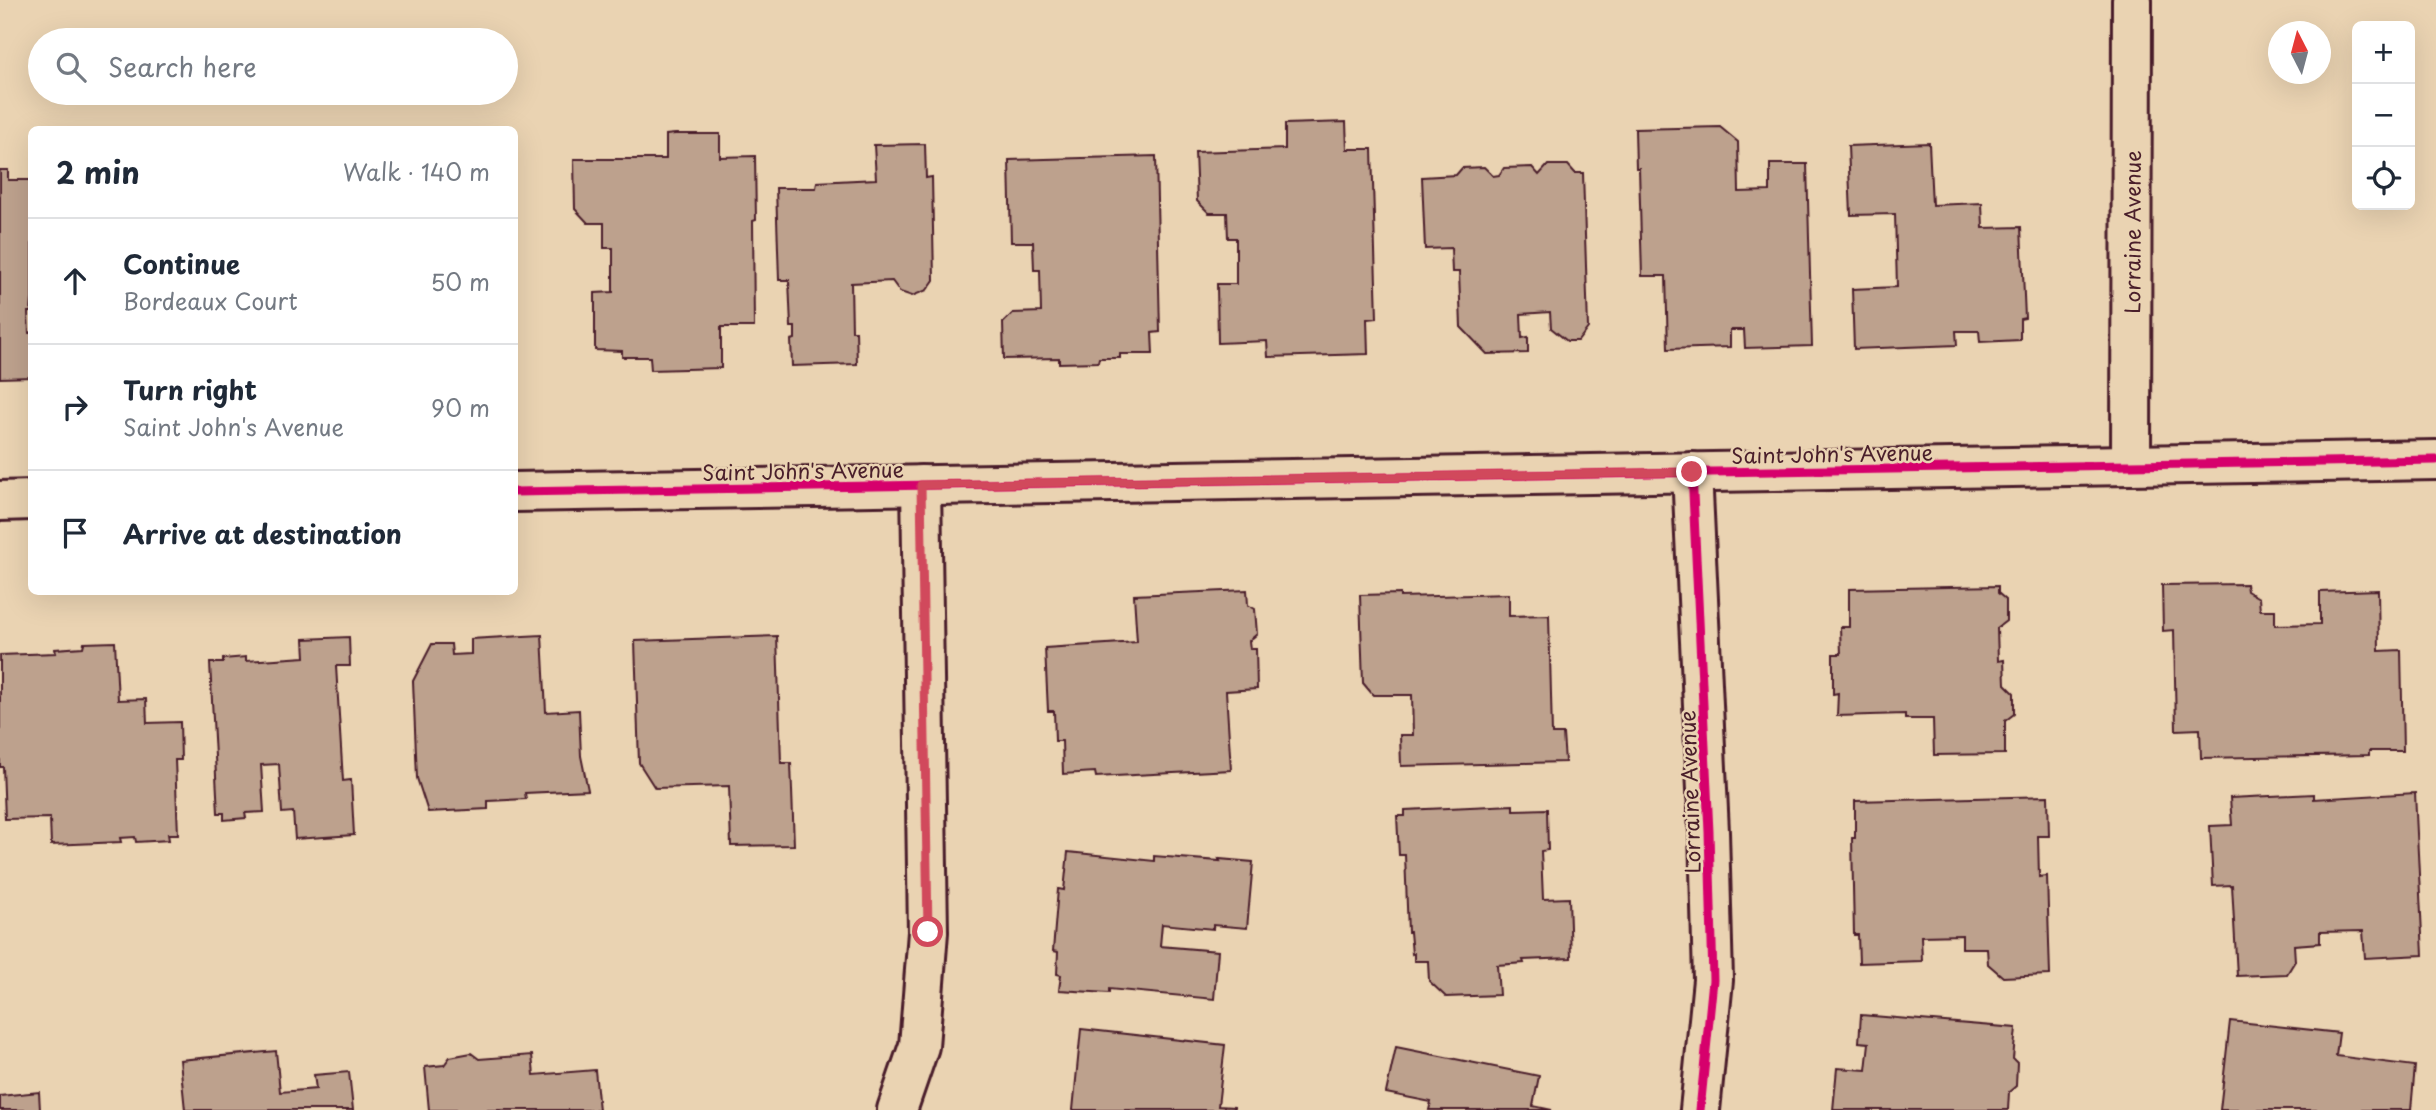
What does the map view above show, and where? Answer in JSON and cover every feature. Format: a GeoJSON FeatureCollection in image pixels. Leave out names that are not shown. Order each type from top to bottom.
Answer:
{"type":"FeatureCollection","features":[{"type":"Feature","properties":{"kind":"street","name":"Lorraine Avenue"},"geometry":{"type":"LineString","coordinates":[[2130,465],[2132,0]]}},
{"type":"Feature","properties":{"kind":"street","name":"Saint John's Avenue"},"geometry":{"type":"LineString","coordinates":[[518,492],[2436,460]]}},
{"type":"Feature","properties":{"kind":"street","name":"Lorraine Avenue"},"geometry":{"type":"LineString","coordinates":[[1692,472],[1709,831],[1713,981],[1700,1110]]}},
{"type":"Feature","properties":{"kind":"street"},"geometry":{"type":"LineString","coordinates":[[897,1110],[919,1046],[928,932],[921,485]]}},
{"type":"Feature","properties":{"kind":"street"},"geometry":{"type":"LineString","coordinates":[[0,501],[28,500]]}},
{"type":"Feature","properties":{"kind":"building"},"geometry":{"type":"Polygon","coordinates":[[[1346,122],[1347,149],[1372,149],[1377,318],[1367,319],[1368,354],[1268,357],[1267,341],[1218,343],[1217,284],[1236,284],[1236,238],[1228,238],[1227,213],[1209,213],[1197,201],[1195,152],[1285,149],[1285,124],[1346,122]]]}},
{"type":"Feature","properties":{"kind":"building"},"geometry":{"type":"Polygon","coordinates":[[[1720,127],[1738,142],[1739,192],[1770,191],[1770,164],[1807,164],[1812,346],[1745,348],[1744,330],[1730,330],[1730,347],[1668,349],[1666,276],[1642,276],[1639,168],[1636,168],[1635,129],[1720,127]]]}},
{"type":"Feature","properties":{"kind":"building"},"geometry":{"type":"Polygon","coordinates":[[[720,134],[720,157],[755,156],[754,327],[721,327],[721,368],[651,370],[650,357],[622,357],[622,351],[595,350],[595,293],[613,292],[613,248],[604,248],[604,223],[588,223],[575,209],[574,159],[666,159],[666,135],[720,134]]]}},
{"type":"Feature","properties":{"kind":"building"},"geometry":{"type":"Polygon","coordinates":[[[1929,143],[1932,205],[1982,203],[1983,228],[2021,227],[2025,318],[2020,319],[2020,340],[1980,342],[1979,331],[1956,331],[1957,345],[1854,349],[1852,289],[1897,287],[1895,214],[1851,215],[1848,146],[1929,143]]]}},
{"type":"Feature","properties":{"kind":"building"},"geometry":{"type":"Polygon","coordinates":[[[925,144],[926,178],[932,177],[934,280],[927,290],[912,296],[900,292],[892,281],[851,283],[852,331],[856,331],[857,364],[792,366],[791,340],[795,339],[795,327],[791,327],[789,280],[779,280],[776,188],[816,188],[817,182],[876,179],[874,145],[925,144]]]}},
{"type":"Feature","properties":{"kind":"building"},"geometry":{"type":"Polygon","coordinates":[[[1156,156],[1160,332],[1152,333],[1153,354],[1120,354],[1120,358],[1099,358],[1098,362],[1059,363],[1059,358],[1004,359],[1003,323],[1013,313],[1041,312],[1040,270],[1034,270],[1033,242],[1011,242],[1009,160],[1156,156]]]}},
{"type":"Feature","properties":{"kind":"building"},"geometry":{"type":"Polygon","coordinates":[[[1548,165],[1568,165],[1575,173],[1583,173],[1588,328],[1578,341],[1567,341],[1551,328],[1550,312],[1521,314],[1522,338],[1528,337],[1528,353],[1487,354],[1461,327],[1459,272],[1452,272],[1451,248],[1425,249],[1422,177],[1456,175],[1462,168],[1484,167],[1493,176],[1499,175],[1504,168],[1532,167],[1539,175],[1548,165]]]}},
{"type":"Feature","properties":{"kind":"building"},"geometry":{"type":"Polygon","coordinates":[[[0,170],[8,170],[8,180],[28,180],[28,377],[0,378],[0,170]]]}},
{"type":"Feature","properties":{"kind":"building"},"geometry":{"type":"Polygon","coordinates":[[[2246,584],[2247,591],[2259,598],[2260,610],[2275,610],[2275,625],[2320,624],[2320,592],[2378,590],[2379,651],[2401,650],[2403,751],[2369,751],[2369,755],[2201,758],[2200,729],[2176,730],[2174,630],[2163,631],[2162,585],[2246,584]]]}},
{"type":"Feature","properties":{"kind":"building"},"geometry":{"type":"Polygon","coordinates":[[[1998,586],[1998,593],[2006,600],[2006,621],[1997,628],[1998,661],[2004,660],[2005,684],[2014,693],[2014,714],[2005,721],[2005,754],[1934,755],[1933,719],[1905,719],[1905,714],[1837,716],[1838,693],[1833,694],[1833,654],[1841,654],[1840,627],[1849,627],[1849,589],[1998,586]]]}},
{"type":"Feature","properties":{"kind":"building"},"geometry":{"type":"Polygon","coordinates":[[[1247,590],[1248,605],[1255,609],[1257,634],[1249,641],[1250,649],[1256,649],[1257,689],[1226,691],[1231,770],[1096,777],[1095,772],[1063,774],[1062,741],[1055,741],[1054,711],[1048,711],[1045,648],[1137,642],[1134,595],[1247,590]]]}},
{"type":"Feature","properties":{"kind":"building"},"geometry":{"type":"Polygon","coordinates":[[[1400,594],[1400,597],[1509,594],[1509,616],[1549,615],[1552,734],[1563,734],[1565,762],[1401,766],[1400,735],[1413,735],[1412,695],[1373,695],[1363,683],[1360,595],[1400,594]]]}},
{"type":"Feature","properties":{"kind":"building"},"geometry":{"type":"Polygon","coordinates":[[[542,635],[546,712],[579,710],[581,756],[588,790],[525,793],[526,799],[488,801],[488,809],[428,812],[417,778],[413,681],[432,644],[451,644],[452,655],[471,654],[471,639],[542,635]]]}},
{"type":"Feature","properties":{"kind":"building"},"geometry":{"type":"Polygon","coordinates":[[[777,636],[781,763],[791,763],[794,845],[731,846],[729,786],[655,788],[639,763],[635,641],[777,636]]]}},
{"type":"Feature","properties":{"kind":"building"},"geometry":{"type":"Polygon","coordinates":[[[349,637],[350,666],[336,666],[343,781],[351,780],[354,835],[295,839],[293,812],[282,813],[279,764],[261,765],[264,812],[245,813],[246,818],[224,820],[224,813],[218,813],[210,663],[223,663],[223,659],[246,657],[246,661],[305,657],[304,639],[349,637]]]}},
{"type":"Feature","properties":{"kind":"building"},"geometry":{"type":"Polygon","coordinates":[[[115,642],[118,700],[146,699],[147,723],[180,722],[181,760],[175,760],[178,834],[168,834],[169,840],[136,842],[135,837],[120,838],[121,842],[51,845],[50,818],[5,819],[3,767],[0,767],[0,655],[56,653],[55,649],[83,647],[84,643],[115,642]]]}},
{"type":"Feature","properties":{"kind":"building"},"geometry":{"type":"Polygon","coordinates":[[[2415,793],[2423,955],[2365,958],[2363,931],[2320,932],[2320,943],[2294,945],[2295,961],[2287,974],[2237,976],[2232,885],[2213,886],[2210,826],[2232,825],[2230,798],[2314,794],[2314,799],[2415,793]]]}},
{"type":"Feature","properties":{"kind":"building"},"geometry":{"type":"Polygon","coordinates":[[[2048,796],[2049,836],[2038,836],[2039,877],[2047,876],[2050,975],[2003,977],[1988,964],[1987,948],[1962,948],[1962,935],[1921,936],[1922,961],[1859,963],[1858,935],[1854,935],[1852,838],[1855,838],[1855,801],[2048,796]]]}},
{"type":"Feature","properties":{"kind":"building"},"geometry":{"type":"Polygon","coordinates":[[[1513,805],[1513,810],[1547,809],[1548,850],[1541,851],[1543,899],[1569,898],[1571,958],[1523,960],[1524,963],[1497,965],[1499,995],[1446,997],[1429,981],[1428,961],[1414,961],[1414,953],[1412,954],[1408,932],[1405,855],[1399,855],[1397,816],[1405,816],[1405,810],[1513,805]]]}},
{"type":"Feature","properties":{"kind":"building"},"geometry":{"type":"Polygon","coordinates":[[[1068,852],[1154,861],[1154,856],[1253,862],[1247,928],[1213,925],[1213,929],[1162,924],[1160,946],[1218,951],[1214,999],[1109,989],[1109,993],[1059,990],[1061,975],[1057,974],[1058,952],[1053,951],[1058,889],[1064,890],[1068,852]]]}},
{"type":"Feature","properties":{"kind":"building"},"geometry":{"type":"Polygon","coordinates":[[[1861,1015],[2016,1028],[2013,1059],[2017,1063],[2016,1086],[2009,1092],[2008,1110],[1833,1110],[1837,1068],[1866,1070],[1869,1043],[1859,1042],[1861,1015]]]}},
{"type":"Feature","properties":{"kind":"building"},"geometry":{"type":"Polygon","coordinates":[[[2230,1021],[2339,1033],[2336,1056],[2415,1066],[2411,1110],[2220,1110],[2230,1021]]]}},
{"type":"Feature","properties":{"kind":"building"},"geometry":{"type":"Polygon","coordinates":[[[1081,1029],[1225,1045],[1218,1106],[1234,1107],[1234,1110],[1073,1110],[1081,1029]]]}},
{"type":"Feature","properties":{"kind":"building"},"geometry":{"type":"Polygon","coordinates":[[[1396,1047],[1539,1076],[1533,1106],[1552,1110],[1429,1110],[1431,1102],[1386,1093],[1396,1047]]]}},
{"type":"Feature","properties":{"kind":"building"},"geometry":{"type":"Polygon","coordinates":[[[276,1051],[280,1092],[316,1089],[314,1075],[349,1072],[353,1110],[185,1110],[180,1060],[276,1051]]]}},
{"type":"Feature","properties":{"kind":"building"},"geometry":{"type":"Polygon","coordinates":[[[471,1053],[479,1059],[532,1055],[534,1075],[595,1070],[599,1110],[429,1110],[425,1067],[444,1065],[450,1057],[471,1053]]]}},
{"type":"Feature","properties":{"kind":"building"},"geometry":{"type":"Polygon","coordinates":[[[39,1092],[40,1110],[0,1110],[0,1096],[39,1092]]]}},
{"type":"Feature","properties":{"kind":"cycle path"},"geometry":{"type":"LineString","coordinates":[[518,492],[2436,460]]}},
{"type":"Feature","properties":{"kind":"cycle path"},"geometry":{"type":"LineString","coordinates":[[1692,472],[1709,832],[1713,980],[1700,1110]]}},
{"type":"Feature","properties":{"kind":"route"},"geometry":{"type":"LineString","coordinates":[[928,932],[921,485],[1692,472]]}}]}
